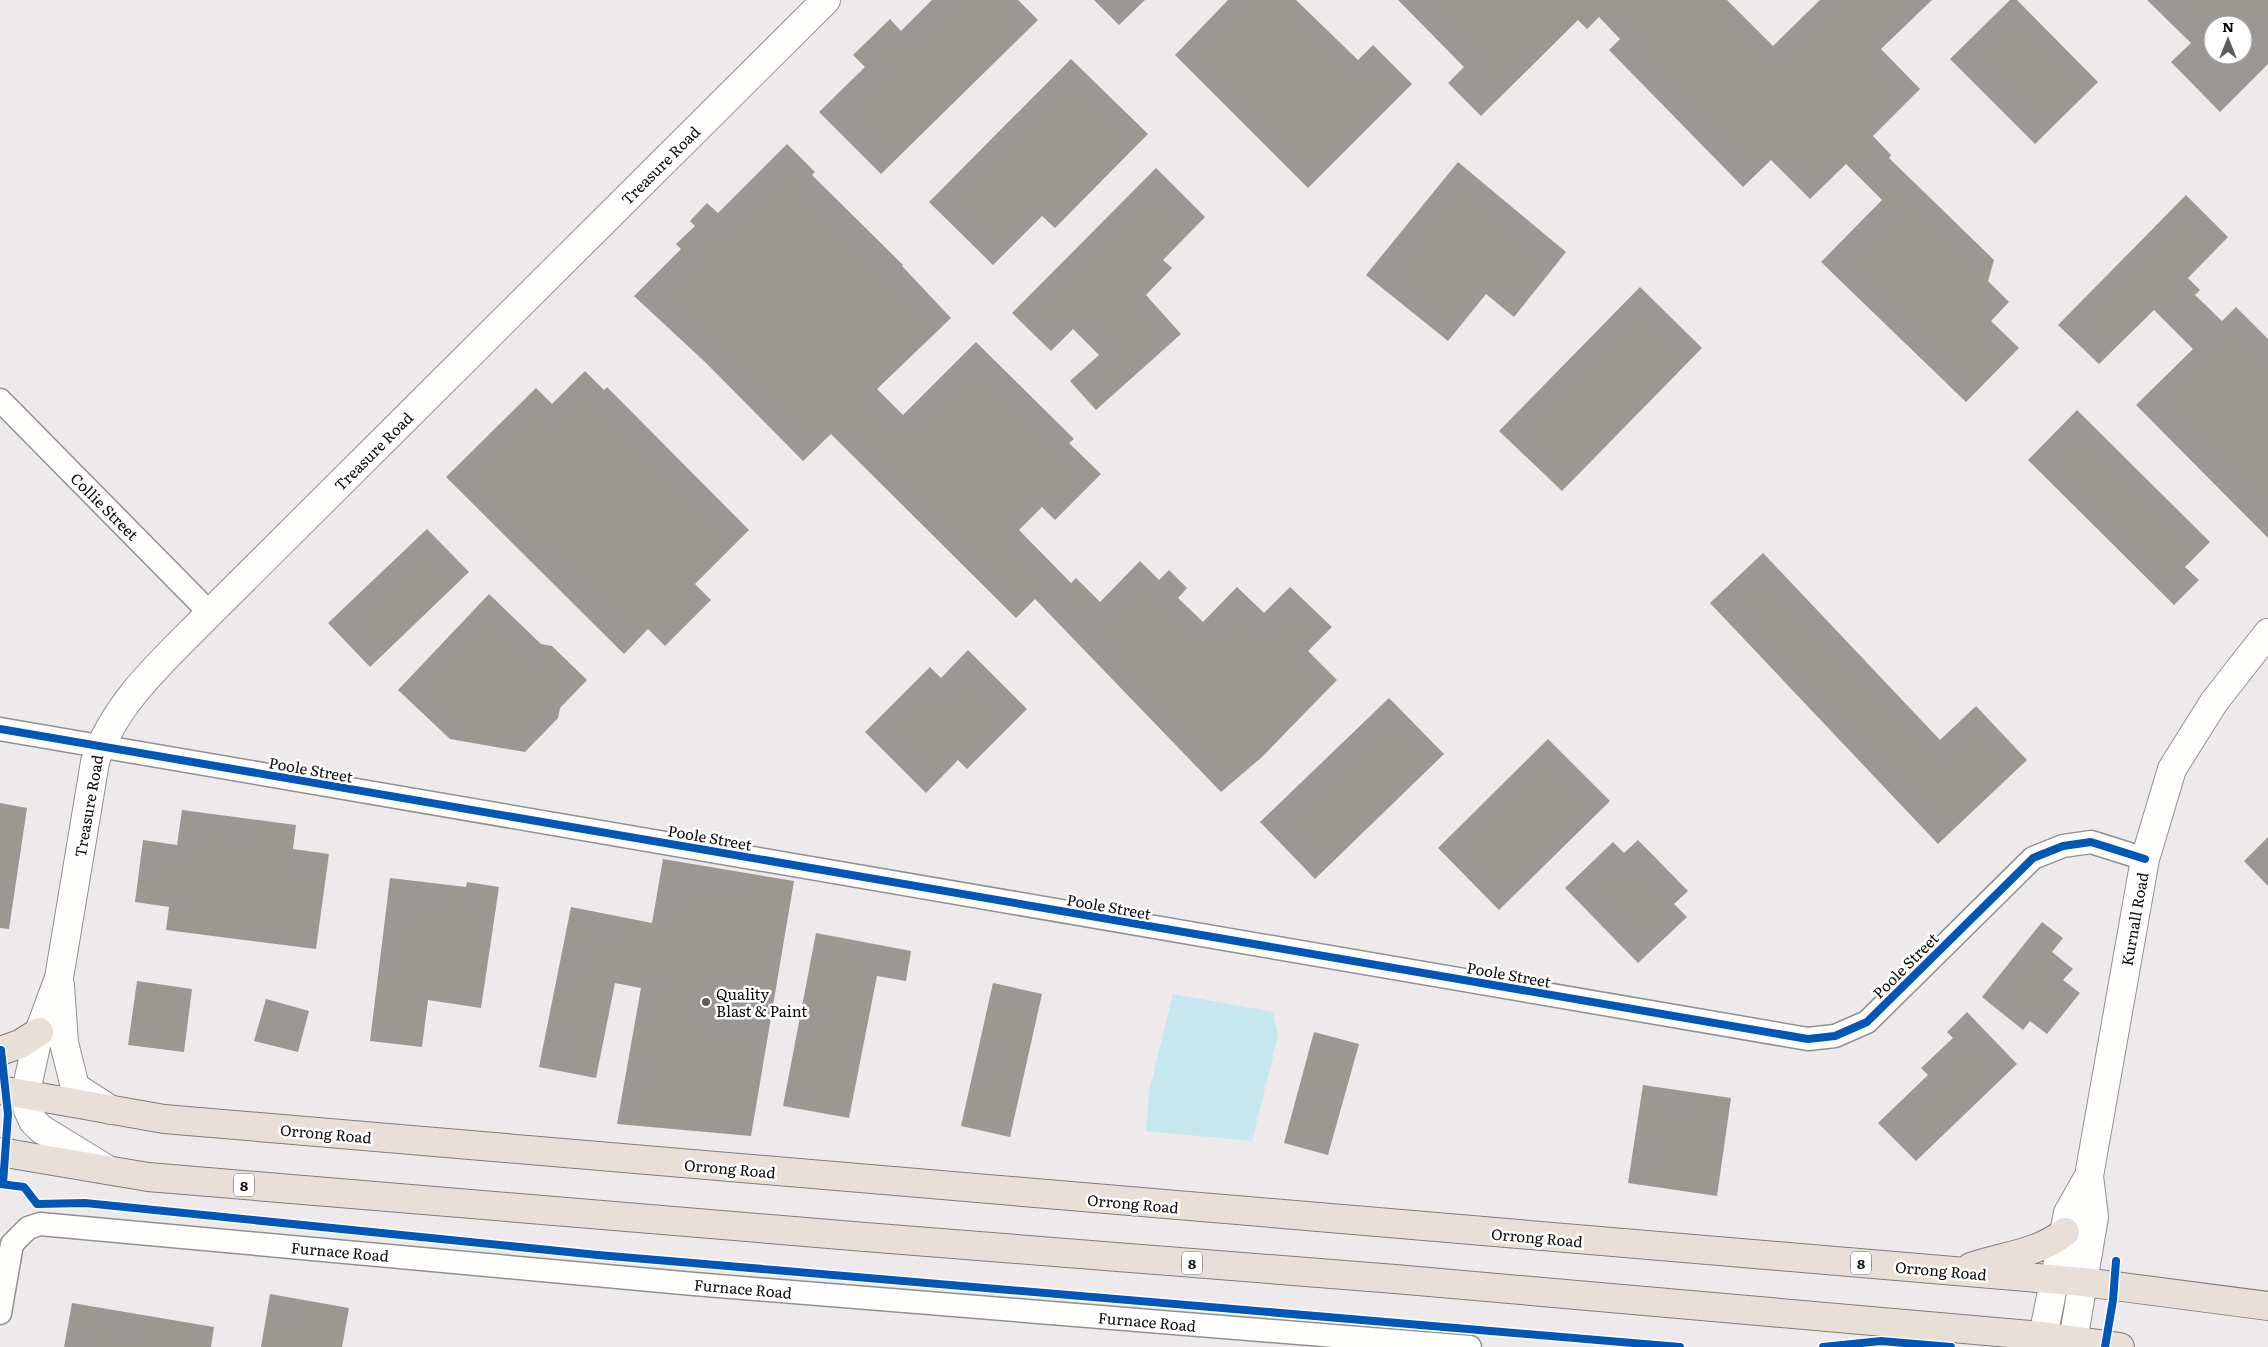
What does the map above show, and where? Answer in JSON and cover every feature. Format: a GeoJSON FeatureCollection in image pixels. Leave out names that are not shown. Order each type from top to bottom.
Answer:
{"type":"FeatureCollection","features":[{"type":"Feature","properties":{"kind":"highway"},"geometry":{"type":"LineString","coordinates":[[0,1051],[20,1044],[39,1032]]}},
{"type":"Feature","properties":{"kind":"highway","name":"Orrong Road"},"geometry":{"type":"LineString","coordinates":[[13,1093],[164,1119],[2084,1282],[2268,1306]]}},
{"type":"Feature","properties":{"kind":"highway","name":"8"},"geometry":{"type":"LineString","coordinates":[[0,1152],[148,1177],[865,1237],[1395,1278],[2042,1342],[2120,1347]]}},
{"type":"Feature","properties":{"kind":"highway"},"geometry":{"type":"LineString","coordinates":[[1958,1271],[1989,1260],[2036,1249],[2054,1241],[2065,1232]]}},
{"type":"Feature","properties":{"kind":"street","name":"Treasure Road"},"geometry":{"type":"LineString","coordinates":[[110,1171],[41,1129],[13,1093],[60,978],[91,781],[99,746],[108,729],[137,689],[210,613],[826,0]]}},
{"type":"Feature","properties":{"kind":"street","name":"Collie Street"},"geometry":{"type":"LineString","coordinates":[[0,400],[210,613]]}},
{"type":"Feature","properties":{"kind":"street","name":"Kurnall Road"},"geometry":{"type":"LineString","coordinates":[[2072,1344],[2094,1217],[2089,1176],[2145,859],[2172,769],[2214,702],[2268,634]]}},
{"type":"Feature","properties":{"kind":"street","name":"Poole Street"},"geometry":{"type":"LineString","coordinates":[[0,729],[1808,1039],[1835,1036],[1867,1022],[2033,858],[2063,846],[2091,842],[2145,859]]}},
{"type":"Feature","properties":{"kind":"street","name":"Treasure Road"},"geometry":{"type":"LineString","coordinates":[[60,978],[64,1043],[75,1087],[112,1111]]}},
{"type":"Feature","properties":{"kind":"street","name":"Kurnall Road"},"geometry":{"type":"LineString","coordinates":[[2042,1342],[2068,1213],[2089,1176]]}},
{"type":"Feature","properties":{"kind":"street","name":"Furnace Road"},"geometry":{"type":"LineString","coordinates":[[0,1313],[12,1244],[28,1228],[40,1224],[55,1224],[694,1284],[1470,1347]]}},
{"type":"Feature","properties":{"kind":"shaded area"},"geometry":{"type":"Polygon","coordinates":[[[0,0],[2268,0],[2268,1347],[0,1347],[0,0]]]}},
{"type":"Feature","properties":{"kind":"water"},"geometry":{"type":"Polygon","coordinates":[[[1173,994],[1273,1012],[1278,1036],[1252,1141],[1146,1131],[1149,1092],[1173,994]]]}},
{"type":"Feature","properties":{"kind":"building"},"geometry":{"type":"Polygon","coordinates":[[[932,0],[1018,0],[1038,20],[881,174],[819,112],[865,67],[853,55],[890,19],[901,31],[932,0]]]}},
{"type":"Feature","properties":{"kind":"building"},"geometry":{"type":"Polygon","coordinates":[[[1094,0],[1145,0],[1119,25],[1094,0]]]}},
{"type":"Feature","properties":{"kind":"building"},"geometry":{"type":"Polygon","coordinates":[[[1228,0],[1296,0],[1358,60],[1373,45],[1412,84],[1308,188],[1175,55],[1228,0]]]}},
{"type":"Feature","properties":{"kind":"building"},"geometry":{"type":"Polygon","coordinates":[[[1398,0],[1727,0],[1773,46],[1820,0],[1932,0],[1881,49],[1920,89],[1873,136],[1891,155],[1889,158],[1994,260],[1988,281],[2009,302],[1991,321],[2019,348],[1966,402],[1821,262],[1882,200],[1846,164],[1810,199],[1771,160],[1743,187],[1609,50],[1620,39],[1599,17],[1587,29],[1578,20],[1481,116],[1448,83],[1464,67],[1398,0]]]}},
{"type":"Feature","properties":{"kind":"building"},"geometry":{"type":"Polygon","coordinates":[[[2010,0],[2017,0],[2098,82],[2035,144],[1950,59],[2010,0]]]}},
{"type":"Feature","properties":{"kind":"building"},"geometry":{"type":"Polygon","coordinates":[[[2147,0],[2268,0],[2268,64],[2220,112],[2171,62],[2191,43],[2147,0]]]}},
{"type":"Feature","properties":{"kind":"building"},"geometry":{"type":"Polygon","coordinates":[[[1071,59],[1148,134],[1055,228],[1042,216],[993,265],[929,202],[1071,59]]]}},
{"type":"Feature","properties":{"kind":"building"},"geometry":{"type":"Polygon","coordinates":[[[787,144],[815,172],[812,175],[903,265],[951,318],[877,389],[903,415],[976,342],[1074,439],[1069,443],[1101,474],[1055,520],[1042,507],[1019,530],[1071,583],[1076,578],[1100,602],[1140,561],[1159,580],[1169,570],[1187,588],[1178,598],[1203,622],[1237,587],[1264,613],[1290,587],[1332,627],[1308,651],[1337,680],[1262,757],[1221,792],[1035,599],[1016,618],[831,434],[803,461],[705,362],[634,296],[681,249],[676,244],[695,226],[690,221],[707,203],[718,213],[787,144]]]}},
{"type":"Feature","properties":{"kind":"building"},"geometry":{"type":"Polygon","coordinates":[[[1458,162],[1566,252],[1514,317],[1486,294],[1448,341],[1366,275],[1458,162]]]}},
{"type":"Feature","properties":{"kind":"building"},"geometry":{"type":"Polygon","coordinates":[[[1156,168],[1205,217],[1163,260],[1172,268],[1146,295],[1181,334],[1096,410],[1070,381],[1099,355],[1073,329],[1051,351],[1012,313],[1156,168]]]}},
{"type":"Feature","properties":{"kind":"building"},"geometry":{"type":"Polygon","coordinates":[[[2186,195],[2228,237],[2188,278],[2200,290],[2195,295],[2222,321],[2236,307],[2268,339],[2268,538],[2136,405],[2193,349],[2154,310],[2099,364],[2058,325],[2186,195]]]}},
{"type":"Feature","properties":{"kind":"building"},"geometry":{"type":"Polygon","coordinates":[[[1640,287],[1702,348],[1562,491],[1499,431],[1640,287]]]}},
{"type":"Feature","properties":{"kind":"building"},"geometry":{"type":"Polygon","coordinates":[[[585,371],[604,390],[607,387],[749,530],[695,584],[711,600],[665,646],[648,629],[624,654],[446,477],[536,388],[552,404],[585,371]]]}},
{"type":"Feature","properties":{"kind":"building"},"geometry":{"type":"Polygon","coordinates":[[[2077,410],[2210,542],[2185,567],[2199,580],[2174,605],[2028,460],[2077,410]]]}},
{"type":"Feature","properties":{"kind":"building"},"geometry":{"type":"Polygon","coordinates":[[[427,529],[469,572],[370,667],[328,623],[427,529]]]}},
{"type":"Feature","properties":{"kind":"building"},"geometry":{"type":"Polygon","coordinates":[[[1763,553],[1940,740],[1976,706],[2027,760],[1938,844],[1710,603],[1763,553]]]}},
{"type":"Feature","properties":{"kind":"building"},"geometry":{"type":"Polygon","coordinates":[[[489,594],[541,644],[552,646],[587,680],[560,708],[558,718],[525,752],[450,739],[398,690],[489,594]]]}},
{"type":"Feature","properties":{"kind":"building"},"geometry":{"type":"Polygon","coordinates":[[[968,650],[1027,709],[967,769],[958,760],[926,793],[865,732],[930,667],[941,678],[968,650]]]}},
{"type":"Feature","properties":{"kind":"building"},"geometry":{"type":"Polygon","coordinates":[[[1389,698],[1444,754],[1315,879],[1260,822],[1389,698]]]}},
{"type":"Feature","properties":{"kind":"building"},"geometry":{"type":"Polygon","coordinates":[[[1548,739],[1610,801],[1499,910],[1438,848],[1548,739]]]}},
{"type":"Feature","properties":{"kind":"building"},"geometry":{"type":"Polygon","coordinates":[[[0,803],[27,808],[9,929],[0,928],[0,803]]]}},
{"type":"Feature","properties":{"kind":"building"},"geometry":{"type":"Polygon","coordinates":[[[182,810],[296,825],[293,849],[329,854],[316,949],[166,930],[169,907],[135,902],[143,840],[177,845],[182,810]]]}},
{"type":"Feature","properties":{"kind":"building"},"geometry":{"type":"Polygon","coordinates":[[[2268,837],[2268,886],[2244,861],[2268,837]]]}},
{"type":"Feature","properties":{"kind":"building"},"geometry":{"type":"Polygon","coordinates":[[[1638,840],[1688,891],[1674,904],[1687,917],[1638,963],[1565,888],[1613,842],[1624,853],[1638,840]]]}},
{"type":"Feature","properties":{"kind":"building","name":"Quality Blast & Paint"},"geometry":{"type":"Polygon","coordinates":[[[663,859],[794,881],[751,1136],[617,1124],[641,988],[615,983],[596,1078],[539,1067],[571,907],[652,923],[663,859]]]}},
{"type":"Feature","properties":{"kind":"building"},"geometry":{"type":"Polygon","coordinates":[[[390,878],[466,887],[467,882],[499,887],[481,1008],[428,1000],[422,1047],[370,1041],[390,878]]]}},
{"type":"Feature","properties":{"kind":"building"},"geometry":{"type":"Polygon","coordinates":[[[2042,922],[2063,938],[2052,952],[2073,969],[2063,980],[2080,993],[2047,1034],[2030,1021],[2023,1030],[1982,997],[2042,922]]]}},
{"type":"Feature","properties":{"kind":"building"},"geometry":{"type":"Polygon","coordinates":[[[816,933],[911,951],[906,981],[877,976],[849,1118],[783,1106],[816,933]]]}},
{"type":"Feature","properties":{"kind":"building"},"geometry":{"type":"Polygon","coordinates":[[[137,981],[192,989],[184,1052],[128,1045],[137,981]]]}},
{"type":"Feature","properties":{"kind":"building"},"geometry":{"type":"Polygon","coordinates":[[[993,983],[1042,994],[1010,1137],[961,1126],[993,983]]]}},
{"type":"Feature","properties":{"kind":"building"},"geometry":{"type":"Polygon","coordinates":[[[266,999],[309,1011],[298,1052],[254,1041],[266,999]]]}},
{"type":"Feature","properties":{"kind":"building"},"geometry":{"type":"Polygon","coordinates":[[[1967,1012],[2017,1064],[1916,1161],[1878,1123],[1928,1075],[1921,1068],[1953,1038],[1947,1032],[1967,1012]]]}},
{"type":"Feature","properties":{"kind":"building"},"geometry":{"type":"Polygon","coordinates":[[[1314,1032],[1359,1044],[1328,1155],[1284,1143],[1314,1032]]]}},
{"type":"Feature","properties":{"kind":"building"},"geometry":{"type":"Polygon","coordinates":[[[1643,1085],[1731,1098],[1717,1196],[1628,1183],[1643,1085]]]}},
{"type":"Feature","properties":{"kind":"building"},"geometry":{"type":"Polygon","coordinates":[[[270,1294],[349,1308],[342,1347],[261,1347],[270,1294]]]}},
{"type":"Feature","properties":{"kind":"building"},"geometry":{"type":"Polygon","coordinates":[[[72,1303],[214,1327],[211,1347],[64,1347],[72,1303]]]}},
{"type":"Feature","properties":{"kind":"cycle path"},"geometry":{"type":"LineString","coordinates":[[0,729],[1808,1039],[1835,1036],[1867,1022],[2033,858],[2063,846],[2091,842],[2145,859]]}},
{"type":"Feature","properties":{"kind":"cycle path"},"geometry":{"type":"LineString","coordinates":[[1,1050],[8,1114],[3,1184]]}},
{"type":"Feature","properties":{"kind":"cycle path"},"geometry":{"type":"LineString","coordinates":[[0,1184],[24,1187],[37,1204],[85,1203],[598,1255],[1680,1347]]}},
{"type":"Feature","properties":{"kind":"cycle path"},"geometry":{"type":"LineString","coordinates":[[2105,1347],[2113,1300],[2116,1261]]}},
{"type":"Feature","properties":{"kind":"cycle path"},"geometry":{"type":"LineString","coordinates":[[1823,1347],[1881,1341],[1951,1347]]}},
{"type":"Feature","properties":{"kind":"place","name":"Quality Blast & Paint"},"geometry":{"type":"Point","coordinates":[706,1002]}}]}
